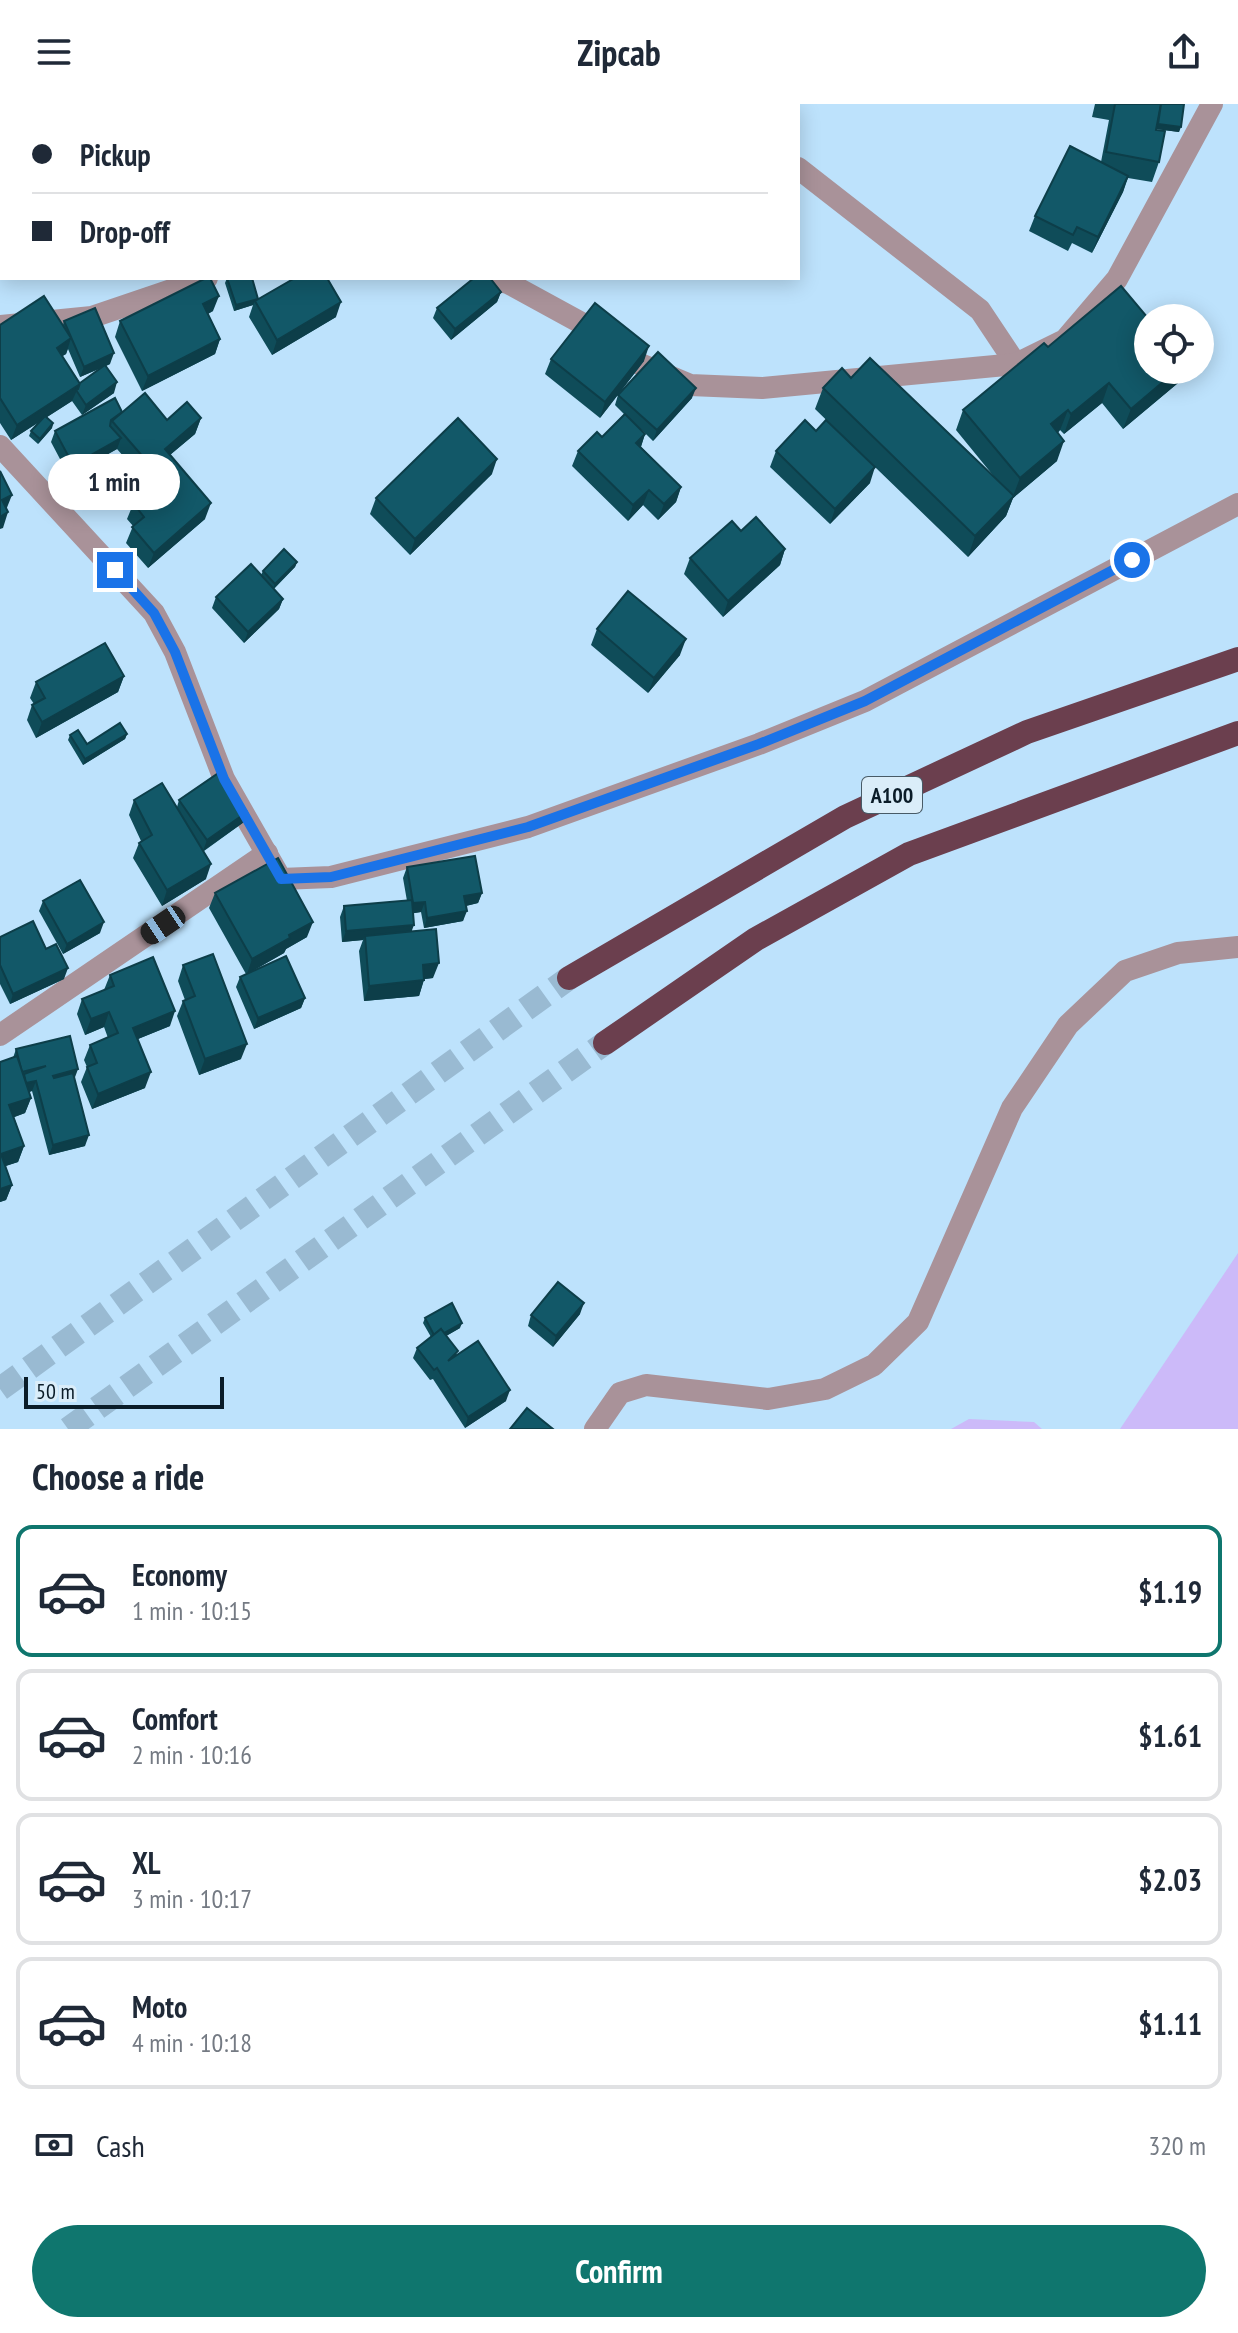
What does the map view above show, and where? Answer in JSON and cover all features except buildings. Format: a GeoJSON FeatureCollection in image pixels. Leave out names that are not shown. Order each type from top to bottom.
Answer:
{"type":"FeatureCollection","features":[{"type":"Feature","properties":{"kind":"highway","name":"A100"},"geometry":{"type":"LineString","coordinates":[[569,978],[845,817],[1027,732],[1238,659]]}},
{"type":"Feature","properties":{"kind":"highway","name":"A100"},"geometry":{"type":"LineString","coordinates":[[605,1043],[756,939],[909,854],[1238,733]]}},
{"type":"Feature","properties":{"kind":"street"},"geometry":{"type":"LineString","coordinates":[[496,280],[508,283],[585,325],[640,364],[690,385],[762,388],[1016,364],[1065,340],[1117,279],[1212,104]]}},
{"type":"Feature","properties":{"kind":"street"},"geometry":{"type":"LineString","coordinates":[[800,170],[980,310],[1016,364]]}},
{"type":"Feature","properties":{"kind":"street"},"geometry":{"type":"LineString","coordinates":[[0,326],[92,317],[201,280]]}},
{"type":"Feature","properties":{"kind":"street"},"geometry":{"type":"LineString","coordinates":[[0,446],[154,613],[175,652],[224,779],[281,879],[331,877],[528,827],[660,781],[865,701],[1238,504]]}},
{"type":"Feature","properties":{"kind":"street"},"geometry":{"type":"LineString","coordinates":[[0,1035],[267,853]]}},
{"type":"Feature","properties":{"kind":"street"},"geometry":{"type":"LineString","coordinates":[[595,1429],[620,1393],[646,1385],[768,1399],[825,1389],[874,1365],[918,1322],[1012,1108],[1068,1025],[1125,971],[1178,953],[1238,947]]}},
{"type":"Feature","properties":{"kind":"shaded area"},"geometry":{"type":"Polygon","coordinates":[[[1238,1253],[1238,1429],[1120,1429],[1238,1253]]]}},
{"type":"Feature","properties":{"kind":"shaded area"},"geometry":{"type":"Polygon","coordinates":[[[969,1419],[1034,1422],[1042,1429],[951,1429],[969,1419]]]}},
{"type":"Feature","properties":{"kind":"tunnel"},"geometry":{"type":"LineString","coordinates":[[0,1389],[569,978]]}},
{"type":"Feature","properties":{"kind":"tunnel"},"geometry":{"type":"LineString","coordinates":[[68,1429],[605,1043]]}},
{"type":"Feature","properties":{"kind":"route"},"geometry":{"type":"LineString","coordinates":[[115,570],[154,613],[175,652],[224,779],[281,879],[331,877],[528,827],[759,744],[865,701],[1132,560]]}}]}
